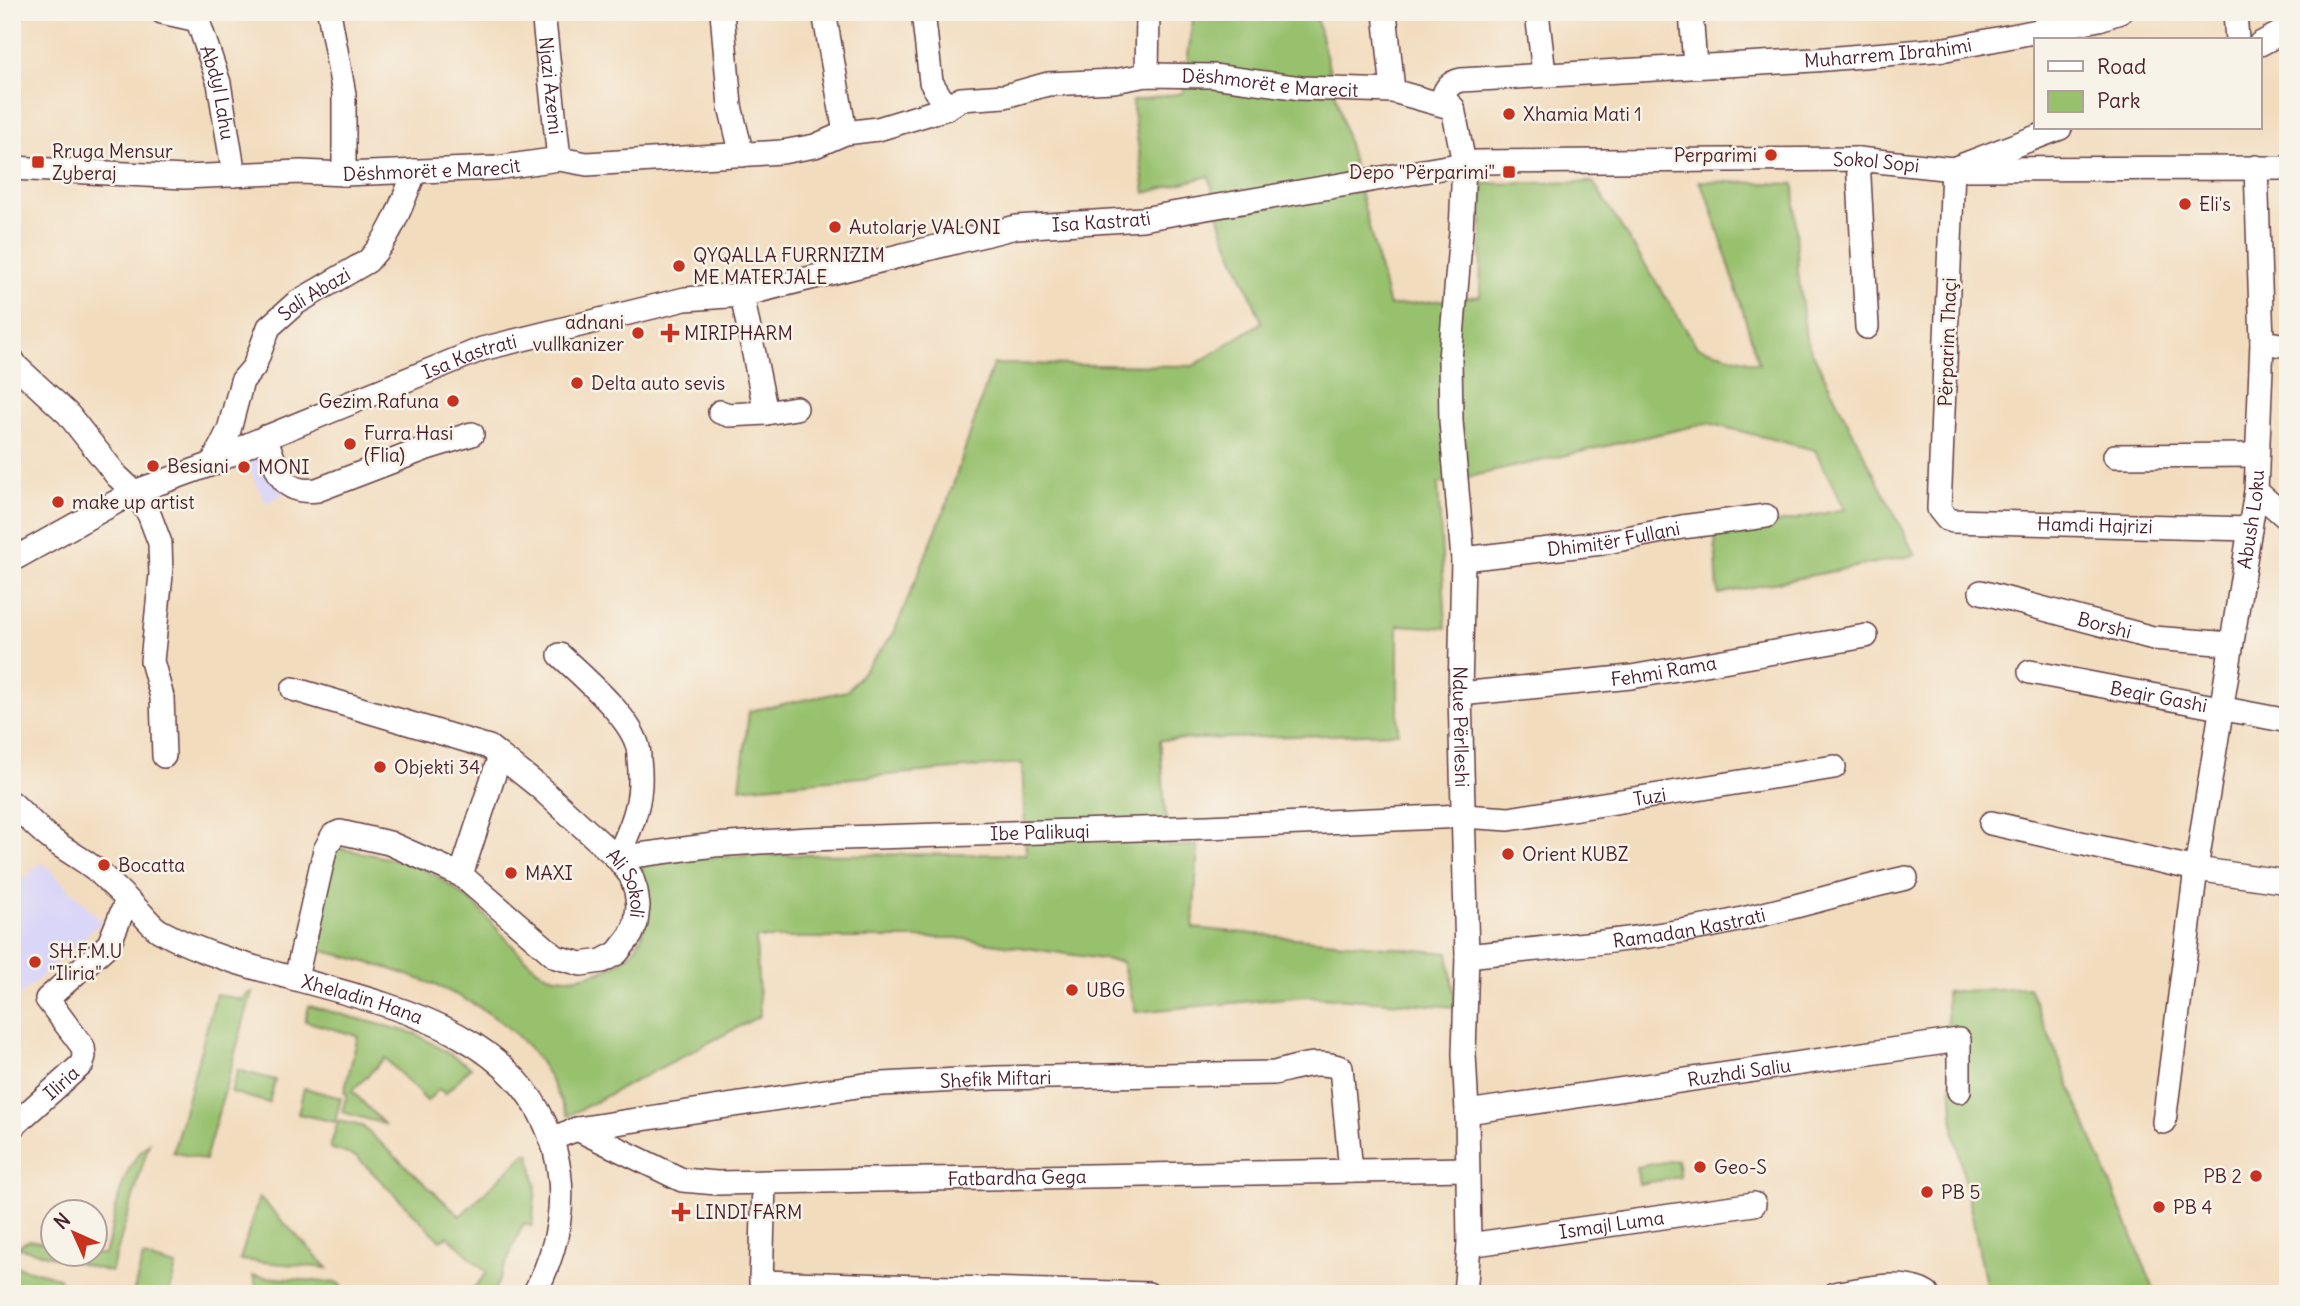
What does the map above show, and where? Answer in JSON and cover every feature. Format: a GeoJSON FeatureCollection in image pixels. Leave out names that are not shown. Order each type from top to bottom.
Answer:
{"type":"FeatureCollection","features":[{"type":"Feature","properties":{"kind":"street"},"geometry":{"type":"LineString","coordinates":[[162,12],[196,16]]}},
{"type":"Feature","properties":{"kind":"street"},"geometry":{"type":"LineString","coordinates":[[329,12],[344,94],[344,174]]}},
{"type":"Feature","properties":{"kind":"street","name":"Njazi Azemi"},"geometry":{"type":"LineString","coordinates":[[542,12],[559,159]]}},
{"type":"Feature","properties":{"kind":"street"},"geometry":{"type":"LineString","coordinates":[[722,12],[730,106],[742,155]]}},
{"type":"Feature","properties":{"kind":"street"},"geometry":{"type":"LineString","coordinates":[[824,12],[845,133]]}},
{"type":"Feature","properties":{"kind":"street"},"geometry":{"type":"LineString","coordinates":[[923,12],[931,82],[947,108]]}},
{"type":"Feature","properties":{"kind":"street"},"geometry":{"type":"LineString","coordinates":[[1147,75],[1148,12]]}},
{"type":"Feature","properties":{"kind":"street"},"geometry":{"type":"LineString","coordinates":[[1385,12],[1394,91]]}},
{"type":"Feature","properties":{"kind":"street"},"geometry":{"type":"LineString","coordinates":[[1537,12],[1544,74]]}},
{"type":"Feature","properties":{"kind":"street"},"geometry":{"type":"LineString","coordinates":[[1691,12],[1695,66]]}},
{"type":"Feature","properties":{"kind":"street","name":"Muharrem Ibrahimi"},"geometry":{"type":"LineString","coordinates":[[1453,108],[1443,98],[1454,82],[1947,49],[2099,19],[2120,12]]}},
{"type":"Feature","properties":{"kind":"street"},"geometry":{"type":"LineString","coordinates":[[2235,12],[2236,38]]}},
{"type":"Feature","properties":{"kind":"street","name":"Abdyl Lahu"},"geometry":{"type":"LineString","coordinates":[[196,16],[219,83],[234,175]]}},
{"type":"Feature","properties":{"kind":"street"},"geometry":{"type":"LineString","coordinates":[[2262,43],[2288,29]]}},
{"type":"Feature","properties":{"kind":"street","name":"Dëshmorët e Marecit"},"geometry":{"type":"LineString","coordinates":[[12,168],[184,177],[301,172],[344,174],[496,168],[559,159],[587,164],[782,152],[815,146],[845,133],[878,129],[947,108],[961,99],[1005,96],[1048,83],[1114,80],[1147,75],[1213,76],[1301,88],[1394,91],[1453,108]]}},
{"type":"Feature","properties":{"kind":"street"},"geometry":{"type":"LineString","coordinates":[[1453,108],[1464,163]]}},
{"type":"Feature","properties":{"kind":"street"},"geometry":{"type":"LineString","coordinates":[[1953,169],[2055,130]]}},
{"type":"Feature","properties":{"kind":"street"},"geometry":{"type":"LineString","coordinates":[[1857,159],[1867,327]]}},
{"type":"Feature","properties":{"kind":"street","name":"Sokol Sopi"},"geometry":{"type":"LineString","coordinates":[[1464,163],[1857,159],[1953,169],[2288,168]]}},
{"type":"Feature","properties":{"kind":"street","name":"Isa Kastrati"},"geometry":{"type":"LineString","coordinates":[[12,560],[134,492],[212,464],[265,437],[482,349],[685,299],[741,295],[1016,227],[1142,219],[1419,173],[1464,163]]}},
{"type":"Feature","properties":{"kind":"street","name":"Ndue Përlleshi"},"geometry":{"type":"LineString","coordinates":[[1464,163],[1450,359],[1451,421],[1463,559],[1460,694],[1467,956],[1464,1054],[1469,1245],[1465,1294]]}},
{"type":"Feature","properties":{"kind":"street","name":"Abush Loku"},"geometry":{"type":"LineString","coordinates":[[2164,1122],[2196,869],[2256,491],[2262,342],[2256,167]]}},
{"type":"Feature","properties":{"kind":"street","name":"Përparim Thaçi"},"geometry":{"type":"LineString","coordinates":[[1942,515],[1938,503],[1953,169]]}},
{"type":"Feature","properties":{"kind":"street","name":"Sali Abazi"},"geometry":{"type":"LineString","coordinates":[[212,464],[229,430],[242,382],[254,367],[269,327],[296,303],[368,261],[395,222],[415,171]]}},
{"type":"Feature","properties":{"kind":"street"},"geometry":{"type":"LineString","coordinates":[[741,295],[765,413]]}},
{"type":"Feature","properties":{"kind":"street"},"geometry":{"type":"LineString","coordinates":[[2262,342],[2288,346]]}},
{"type":"Feature","properties":{"kind":"street"},"geometry":{"type":"LineString","coordinates":[[12,359],[16,366],[68,414],[117,476],[134,492],[149,514],[159,544],[161,575],[152,661],[162,697],[164,756]]}},
{"type":"Feature","properties":{"kind":"street"},"geometry":{"type":"LineString","coordinates":[[720,412],[729,415],[796,408]]}},
{"type":"Feature","properties":{"kind":"street"},"geometry":{"type":"LineString","coordinates":[[265,437],[284,482],[293,490],[303,492],[317,490],[472,434]]}},
{"type":"Feature","properties":{"kind":"street"},"geometry":{"type":"LineString","coordinates":[[2115,456],[2258,455]]}},
{"type":"Feature","properties":{"kind":"street"},"geometry":{"type":"LineString","coordinates":[[2256,491],[2288,519]]}},
{"type":"Feature","properties":{"kind":"street","name":"Hamdi Hajrizi"},"geometry":{"type":"LineString","coordinates":[[1942,515],[1953,522],[2250,529]]}},
{"type":"Feature","properties":{"kind":"street","name":"Dhimitër Fullani"},"geometry":{"type":"LineString","coordinates":[[1463,559],[1602,543],[1682,527],[1766,516]]}},
{"type":"Feature","properties":{"kind":"street","name":"Borshi"},"geometry":{"type":"LineString","coordinates":[[1982,592],[2153,638],[2231,644]]}},
{"type":"Feature","properties":{"kind":"street","name":"Fehmi Rama"},"geometry":{"type":"LineString","coordinates":[[1460,694],[1631,677],[1866,636]]}},
{"type":"Feature","properties":{"kind":"street"},"geometry":{"type":"LineString","coordinates":[[560,655],[618,712],[637,744],[641,774],[639,800],[634,823],[617,858]]}},
{"type":"Feature","properties":{"kind":"street","name":"Beqir Gashi"},"geometry":{"type":"LineString","coordinates":[[2030,672],[2288,721]]}},
{"type":"Feature","properties":{"kind":"street","name":"Ali Sokoli"},"geometry":{"type":"LineString","coordinates":[[293,689],[489,747],[538,786],[617,858],[631,876],[638,905],[636,923],[617,953],[602,961],[580,964],[556,957],[461,875],[389,843],[340,832],[333,835],[325,850],[296,978]]}},
{"type":"Feature","properties":{"kind":"street"},"geometry":{"type":"LineString","coordinates":[[461,875],[500,756]]}},
{"type":"Feature","properties":{"kind":"street","name":"Tuzi"},"geometry":{"type":"LineString","coordinates":[[1463,816],[1509,820],[1835,767]]}},
{"type":"Feature","properties":{"kind":"street","name":"Xheladin Hana"},"geometry":{"type":"LineString","coordinates":[[12,803],[51,839],[94,869],[158,930],[221,958],[296,978],[433,1023],[469,1040],[501,1063],[521,1084],[541,1113],[560,1172],[560,1213],[556,1240],[534,1294]]}},
{"type":"Feature","properties":{"kind":"street","name":"Ibe Palikuqi"},"geometry":{"type":"LineString","coordinates":[[617,858],[714,845],[808,839],[1463,816]]}},
{"type":"Feature","properties":{"kind":"street"},"geometry":{"type":"LineString","coordinates":[[1991,823],[2196,869],[2288,882]]}},
{"type":"Feature","properties":{"kind":"street","name":"Ramadan Kastrati"},"geometry":{"type":"LineString","coordinates":[[1467,956],[1632,940],[1703,928],[1906,878]]}},
{"type":"Feature","properties":{"kind":"street","name":"Iliria"},"geometry":{"type":"LineString","coordinates":[[12,1127],[82,1064],[83,1047],[47,999],[109,944],[127,900]]}},
{"type":"Feature","properties":{"kind":"street","name":"Ruzhdi Saliu"},"geometry":{"type":"LineString","coordinates":[[1467,1112],[1959,1040],[1959,1091]]}},
{"type":"Feature","properties":{"kind":"street","name":"Shefik Miftari"},"geometry":{"type":"LineString","coordinates":[[551,1139],[577,1129],[864,1085],[996,1078],[1275,1073],[1313,1063],[1341,1068],[1351,1171]]}},
{"type":"Feature","properties":{"kind":"street","name":"Fatbardha Gega"},"geometry":{"type":"LineString","coordinates":[[577,1129],[682,1180],[764,1184],[1467,1169]]}},
{"type":"Feature","properties":{"kind":"street"},"geometry":{"type":"LineString","coordinates":[[764,1184],[761,1282],[1149,1294]]}},
{"type":"Feature","properties":{"kind":"street","name":"Ismajl Luma"},"geometry":{"type":"LineString","coordinates":[[1469,1245],[1754,1204]]}},
{"type":"Feature","properties":{"kind":"street"},"geometry":{"type":"LineString","coordinates":[[1835,1294],[1876,1286],[1918,1288],[1927,1294]]}},
{"type":"Feature","properties":{"kind":"shaded area"},"geometry":{"type":"Polygon","coordinates":[[[266,449],[287,492],[266,503],[244,459],[266,449]]]}},
{"type":"Feature","properties":{"kind":"shaded area","name":"SH.F.M.U \"Iliria\""},"geometry":{"type":"Polygon","coordinates":[[[42,862],[102,921],[12,1003],[12,889],[42,862]]]}},
{"type":"Feature","properties":{"kind":"green space"},"geometry":{"type":"Polygon","coordinates":[[[1194,12],[1315,12],[1389,306],[1480,296],[1483,184],[1593,182],[1697,347],[1759,364],[1710,203],[1699,181],[1794,184],[1798,271],[1806,340],[1915,555],[1718,594],[1715,536],[1845,509],[1815,450],[1708,423],[1438,484],[1446,628],[1398,625],[1398,733],[1160,740],[1168,846],[1198,846],[1193,928],[1448,953],[1456,1007],[1306,996],[1136,1012],[1122,962],[957,938],[756,938],[760,1016],[568,1116],[538,1059],[517,1036],[493,1016],[465,999],[403,973],[311,948],[329,846],[387,858],[429,872],[475,905],[530,963],[548,975],[566,978],[589,975],[615,965],[638,944],[645,915],[641,862],[751,855],[1026,854],[1022,763],[740,788],[749,711],[847,691],[893,635],[946,506],[993,364],[1193,366],[1262,322],[1223,231],[1209,176],[1145,193],[1132,101],[1183,93],[1194,12]]]}},
{"type":"Feature","properties":{"kind":"green space"},"geometry":{"type":"Polygon","coordinates":[[[2029,987],[2156,1294],[1988,1294],[1954,1129],[1946,992],[2029,987]]]}},
{"type":"Feature","properties":{"kind":"green space"},"geometry":{"type":"Polygon","coordinates":[[[252,992],[205,1160],[173,1152],[216,994],[243,1000],[252,992]]]}},
{"type":"Feature","properties":{"kind":"green space"},"geometry":{"type":"Polygon","coordinates":[[[309,1006],[416,1034],[471,1067],[445,1094],[439,1089],[427,1101],[385,1058],[352,1091],[384,1124],[342,1112],[358,1036],[305,1021],[309,1006]]]}},
{"type":"Feature","properties":{"kind":"green space"},"geometry":{"type":"Polygon","coordinates":[[[238,1070],[275,1080],[269,1103],[231,1092],[238,1070]]]}},
{"type":"Feature","properties":{"kind":"green space"},"geometry":{"type":"Polygon","coordinates":[[[304,1088],[341,1098],[335,1122],[298,1114],[304,1088]]]}},
{"type":"Feature","properties":{"kind":"green space"},"geometry":{"type":"Polygon","coordinates":[[[338,1121],[362,1126],[460,1216],[526,1153],[530,1154],[536,1187],[532,1226],[523,1224],[493,1294],[468,1294],[487,1273],[448,1236],[440,1240],[357,1157],[330,1148],[338,1121]]]}},
{"type":"Feature","properties":{"kind":"green space"},"geometry":{"type":"Polygon","coordinates":[[[149,1143],[111,1272],[96,1268],[108,1268],[108,1241],[119,1194],[138,1154],[149,1143]]]}},
{"type":"Feature","properties":{"kind":"green space"},"geometry":{"type":"Polygon","coordinates":[[[1677,1160],[1680,1177],[1639,1184],[1636,1167],[1677,1160]]]}},
{"type":"Feature","properties":{"kind":"green space"},"geometry":{"type":"Polygon","coordinates":[[[259,1197],[328,1268],[240,1260],[259,1197]]]}},
{"type":"Feature","properties":{"kind":"green space"},"geometry":{"type":"Polygon","coordinates":[[[29,1240],[38,1242],[38,1253],[16,1247],[29,1240]]]}},
{"type":"Feature","properties":{"kind":"green space"},"geometry":{"type":"Polygon","coordinates":[[[143,1257],[176,1266],[169,1294],[133,1294],[143,1257]]]}},
{"type":"Feature","properties":{"kind":"green space"},"geometry":{"type":"Polygon","coordinates":[[[12,1265],[59,1278],[60,1282],[100,1294],[12,1294],[12,1265]]]}},
{"type":"Feature","properties":{"kind":"green space"},"geometry":{"type":"Polygon","coordinates":[[[253,1276],[338,1283],[351,1294],[259,1294],[253,1276]]]}},
{"type":"Feature","properties":{"kind":"place","name":"Xhamia Mati 1"},"geometry":{"type":"Point","coordinates":[1509,114]}},
{"type":"Feature","properties":{"kind":"place","name":"Perparimi"},"geometry":{"type":"Point","coordinates":[1771,155]}},
{"type":"Feature","properties":{"kind":"place","name":"Rruga Mensur Zyberaj"},"geometry":{"type":"Point","coordinates":[38,162]}},
{"type":"Feature","properties":{"kind":"place","name":"Depo \"Përparimi\""},"geometry":{"type":"Point","coordinates":[1509,172]}},
{"type":"Feature","properties":{"kind":"place","name":"Eli's"},"geometry":{"type":"Point","coordinates":[2185,204]}},
{"type":"Feature","properties":{"kind":"place","name":"Autolarje VALONI"},"geometry":{"type":"Point","coordinates":[835,227]}},
{"type":"Feature","properties":{"kind":"place","name":"QYQALLA FURRNIZIM ME MATERJALE"},"geometry":{"type":"Point","coordinates":[679,266]}},
{"type":"Feature","properties":{"kind":"place","name":"adnani vullkanizer"},"geometry":{"type":"Point","coordinates":[638,333]}},
{"type":"Feature","properties":{"kind":"place","name":"MIRIPHARM"},"geometry":{"type":"Point","coordinates":[670,333]}},
{"type":"Feature","properties":{"kind":"place","name":"Delta auto sevis"},"geometry":{"type":"Point","coordinates":[577,383]}},
{"type":"Feature","properties":{"kind":"place","name":"Gezim Rafuna"},"geometry":{"type":"Point","coordinates":[453,401]}},
{"type":"Feature","properties":{"kind":"place","name":"Furra Hasi (Flia)"},"geometry":{"type":"Point","coordinates":[350,444]}},
{"type":"Feature","properties":{"kind":"place","name":"Besiani"},"geometry":{"type":"Point","coordinates":[153,466]}},
{"type":"Feature","properties":{"kind":"place","name":"MONI"},"geometry":{"type":"Point","coordinates":[244,467]}},
{"type":"Feature","properties":{"kind":"place","name":"make up artist"},"geometry":{"type":"Point","coordinates":[58,502]}},
{"type":"Feature","properties":{"kind":"place","name":"Objekti 34"},"geometry":{"type":"Point","coordinates":[380,767]}},
{"type":"Feature","properties":{"kind":"place","name":"Orient KUBZ"},"geometry":{"type":"Point","coordinates":[1508,854]}},
{"type":"Feature","properties":{"kind":"place","name":"Bocatta"},"geometry":{"type":"Point","coordinates":[104,865]}},
{"type":"Feature","properties":{"kind":"place","name":"MAXI"},"geometry":{"type":"Point","coordinates":[511,873]}},
{"type":"Feature","properties":{"kind":"place","name":"SH.F.M.U \"Iliria\""},"geometry":{"type":"Point","coordinates":[35,962]}},
{"type":"Feature","properties":{"kind":"place","name":"UBG"},"geometry":{"type":"Point","coordinates":[1072,990]}},
{"type":"Feature","properties":{"kind":"place","name":"Geo-S"},"geometry":{"type":"Point","coordinates":[1700,1167]}},
{"type":"Feature","properties":{"kind":"place","name":"PB 2"},"geometry":{"type":"Point","coordinates":[2256,1176]}},
{"type":"Feature","properties":{"kind":"place","name":"PB 5"},"geometry":{"type":"Point","coordinates":[1927,1192]}},
{"type":"Feature","properties":{"kind":"place","name":"PB 4"},"geometry":{"type":"Point","coordinates":[2159,1207]}},
{"type":"Feature","properties":{"kind":"place","name":"LINDI FARM"},"geometry":{"type":"Point","coordinates":[681,1212]}}]}
